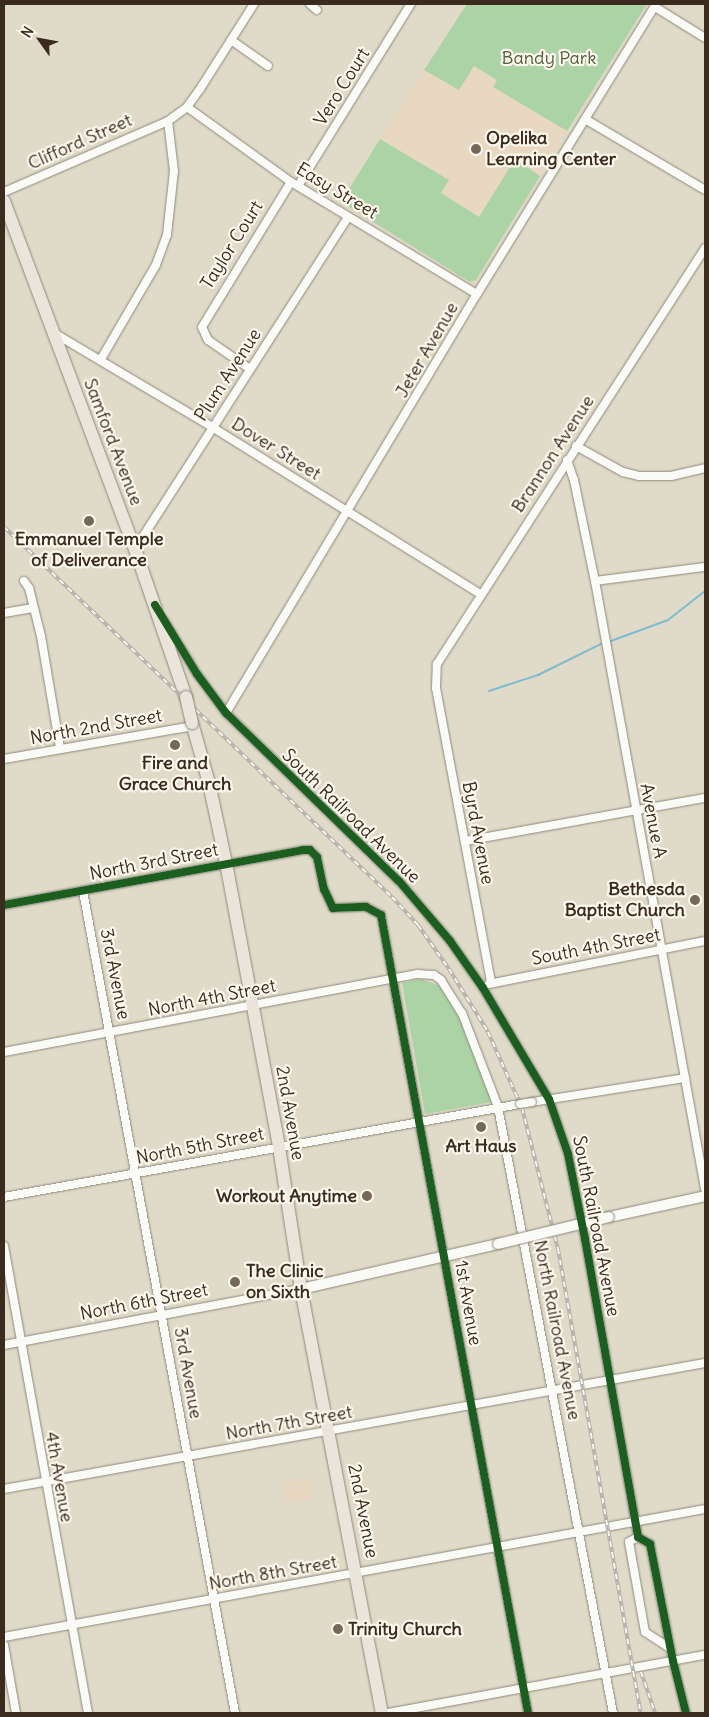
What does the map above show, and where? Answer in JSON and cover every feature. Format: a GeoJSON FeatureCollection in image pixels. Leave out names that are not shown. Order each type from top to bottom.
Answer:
{"type":"FeatureCollection","features":[{"type":"Feature","properties":{"kind":"main road","name":"Samford Avenue"},"geometry":{"type":"LineString","coordinates":[[4,201],[135,549],[186,697]]}},
{"type":"Feature","properties":{"kind":"main road","name":"2nd Avenue"},"geometry":{"type":"LineString","coordinates":[[186,697],[210,782],[226,863],[279,1146],[301,1289],[330,1431],[382,1713]]}},
{"type":"Feature","properties":{"kind":"street","name":"Clifford Street"},"geometry":{"type":"LineString","coordinates":[[4,192],[168,121],[186,107],[254,4]]}},
{"type":"Feature","properties":{"kind":"street"},"geometry":{"type":"LineString","coordinates":[[310,4],[317,10]]}},
{"type":"Feature","properties":{"kind":"street","name":"Vero Court"},"geometry":{"type":"LineString","coordinates":[[294,184],[411,4]]}},
{"type":"Feature","properties":{"kind":"street"},"geometry":{"type":"LineString","coordinates":[[655,5],[705,38]]}},
{"type":"Feature","properties":{"kind":"street","name":"Jeter Avenue"},"geometry":{"type":"LineString","coordinates":[[226,713],[477,294],[655,5]]}},
{"type":"Feature","properties":{"kind":"street"},"geometry":{"type":"LineString","coordinates":[[231,40],[268,66]]}},
{"type":"Feature","properties":{"kind":"street","name":"Easy Street"},"geometry":{"type":"LineString","coordinates":[[186,107],[294,184],[477,294]]}},
{"type":"Feature","properties":{"kind":"street"},"geometry":{"type":"LineString","coordinates":[[585,119],[705,190]]}},
{"type":"Feature","properties":{"kind":"street"},"geometry":{"type":"LineString","coordinates":[[101,359],[156,265],[167,235],[174,172],[168,121]]}},
{"type":"Feature","properties":{"kind":"street","name":"Taylor Court"},"geometry":{"type":"LineString","coordinates":[[250,369],[208,340],[202,327],[294,184]]}},
{"type":"Feature","properties":{"kind":"street","name":"Plum Avenue"},"geometry":{"type":"LineString","coordinates":[[135,549],[348,217]]}},
{"type":"Feature","properties":{"kind":"street","name":"Brannon Avenue"},"geometry":{"type":"LineString","coordinates":[[435,680],[440,656],[705,248]]}},
{"type":"Feature","properties":{"kind":"street","name":"Dover Street"},"geometry":{"type":"LineString","coordinates":[[54,334],[101,359],[480,594]]}},
{"type":"Feature","properties":{"kind":"street"},"geometry":{"type":"LineString","coordinates":[[576,446],[623,472],[639,476],[671,476],[705,468]]}},
{"type":"Feature","properties":{"kind":"street","name":"Avenue A"},"geometry":{"type":"LineString","coordinates":[[566,460],[576,488],[595,581],[705,1188]]}},
{"type":"Feature","properties":{"kind":"street"},"geometry":{"type":"LineString","coordinates":[[595,581],[705,567]]}},
{"type":"Feature","properties":{"kind":"street"},"geometry":{"type":"LineString","coordinates":[[24,582],[33,608],[60,748]]}},
{"type":"Feature","properties":{"kind":"street","name":"South Railroad Avenue"},"geometry":{"type":"LineString","coordinates":[[155,605],[197,674],[226,713],[398,881],[450,942],[483,988],[549,1099],[568,1154],[634,1522],[638,1537],[650,1544],[672,1661],[686,1713]]}},
{"type":"Feature","properties":{"kind":"street"},"geometry":{"type":"LineString","coordinates":[[4,613],[33,608]]}},
{"type":"Feature","properties":{"kind":"street","name":"Byrd Avenue"},"geometry":{"type":"LineString","coordinates":[[435,680],[491,982]]}},
{"type":"Feature","properties":{"kind":"street","name":"North 2nd Street"},"geometry":{"type":"LineString","coordinates":[[4,759],[193,724]]}},
{"type":"Feature","properties":{"kind":"street"},"geometry":{"type":"LineString","coordinates":[[465,841],[705,798]]}},
{"type":"Feature","properties":{"kind":"street","name":"North 3rd Street"},"geometry":{"type":"LineString","coordinates":[[4,905],[226,863],[310,850],[317,857],[324,889],[333,908],[366,907]]}},
{"type":"Feature","properties":{"kind":"street","name":"3rd Avenue"},"geometry":{"type":"LineString","coordinates":[[83,891],[111,1032],[235,1713]]}},
{"type":"Feature","properties":{"kind":"street","name":"1st Avenue"},"geometry":{"type":"LineString","coordinates":[[366,907],[375,909],[384,923],[392,978],[420,1121],[528,1713]]}},
{"type":"Feature","properties":{"kind":"street","name":"South 4th Street"},"geometry":{"type":"LineString","coordinates":[[491,982],[705,941]]}},
{"type":"Feature","properties":{"kind":"street","name":"North 4th Street"},"geometry":{"type":"LineString","coordinates":[[4,1052],[426,973]]}},
{"type":"Feature","properties":{"kind":"street","name":"North Railroad Avenue"},"geometry":{"type":"LineString","coordinates":[[426,973],[441,980],[462,1013],[501,1107],[613,1713]]}},
{"type":"Feature","properties":{"kind":"street"},"geometry":{"type":"LineString","coordinates":[[483,988],[491,982]]}},
{"type":"Feature","properties":{"kind":"street","name":"North 5th Street"},"geometry":{"type":"LineString","coordinates":[[4,1197],[420,1121],[685,1078]]}},
{"type":"Feature","properties":{"kind":"street","name":"North 6th Street"},"geometry":{"type":"LineString","coordinates":[[4,1345],[301,1289],[705,1196]]}},
{"type":"Feature","properties":{"kind":"street","name":"4th Avenue"},"geometry":{"type":"LineString","coordinates":[[4,1246],[44,1482],[88,1713]]}},
{"type":"Feature","properties":{"kind":"street","name":"North 7th Street"},"geometry":{"type":"LineString","coordinates":[[4,1489],[705,1363]]}},
{"type":"Feature","properties":{"kind":"street","name":"North 8th Street"},"geometry":{"type":"LineString","coordinates":[[4,1637],[705,1509]]}},
{"type":"Feature","properties":{"kind":"street"},"geometry":{"type":"LineString","coordinates":[[638,1537],[629,1542],[645,1632],[670,1648]]}},
{"type":"Feature","properties":{"kind":"street"},"geometry":{"type":"LineString","coordinates":[[4,1645],[16,1713]]}},
{"type":"Feature","properties":{"kind":"street"},"geometry":{"type":"LineString","coordinates":[[388,1713],[705,1655]]}},
{"type":"Feature","properties":{"kind":"shaded area","name":"Opelika Learning Center"},"geometry":{"type":"Polygon","coordinates":[[[473,66],[498,81],[493,88],[567,131],[540,176],[515,160],[480,217],[441,192],[449,180],[380,139],[424,70],[459,90],[473,66]]]}},
{"type":"Feature","properties":{"kind":"shaded area"},"geometry":{"type":"Polygon","coordinates":[[[310,1478],[313,1494],[311,1498],[286,1504],[283,1483],[310,1478]]]}},
{"type":"Feature","properties":{"kind":"green space","name":"Bandy Park"},"geometry":{"type":"Polygon","coordinates":[[[467,4],[647,4],[567,131],[493,87],[497,80],[474,66],[459,90],[424,70],[467,4]]]}},
{"type":"Feature","properties":{"kind":"green space"},"geometry":{"type":"Polygon","coordinates":[[[380,139],[449,180],[441,193],[479,217],[515,159],[540,176],[476,280],[470,282],[341,202],[380,139]]]}},
{"type":"Feature","properties":{"kind":"green space"},"geometry":{"type":"Polygon","coordinates":[[[421,979],[438,985],[456,1008],[492,1102],[425,1114],[402,983],[421,979]]]}},
{"type":"Feature","properties":{"kind":"waterway"},"geometry":{"type":"LineString","coordinates":[[608,642],[668,620],[705,591]]}},
{"type":"Feature","properties":{"kind":"waterway"},"geometry":{"type":"LineString","coordinates":[[489,691],[538,675],[603,643]]}},
{"type":"Feature","properties":{"kind":"railway"},"geometry":{"type":"LineString","coordinates":[[4,527],[392,897],[418,925],[449,969],[488,1032],[522,1108],[558,1249],[641,1713]]}},
{"type":"Feature","properties":{"kind":"railway"},"geometry":{"type":"LineString","coordinates":[[641,1672],[655,1713]]}},
{"type":"Feature","properties":{"kind":"cycle path"},"geometry":{"type":"LineString","coordinates":[[155,605],[197,674],[226,713],[399,881],[450,941],[483,988],[549,1099],[568,1154],[638,1537],[650,1544],[673,1661],[686,1713]]}},
{"type":"Feature","properties":{"kind":"cycle path"},"geometry":{"type":"LineString","coordinates":[[4,905],[310,850],[317,857],[324,889],[333,908],[366,907],[381,915],[528,1713]]}},
{"type":"Feature","properties":{"kind":"place","name":"Opelika Learning Center"},"geometry":{"type":"Point","coordinates":[476,149]}},
{"type":"Feature","properties":{"kind":"place","name":"Emmanuel Temple of Deliverance"},"geometry":{"type":"Point","coordinates":[89,521]}},
{"type":"Feature","properties":{"kind":"place","name":"Fire and Grace Church"},"geometry":{"type":"Point","coordinates":[175,745]}},
{"type":"Feature","properties":{"kind":"place","name":"Bethesda Baptist Church"},"geometry":{"type":"Point","coordinates":[695,900]}},
{"type":"Feature","properties":{"kind":"place","name":"Art Haus"},"geometry":{"type":"Point","coordinates":[481,1127]}},
{"type":"Feature","properties":{"kind":"place","name":"Workout Anytime"},"geometry":{"type":"Point","coordinates":[367,1196]}},
{"type":"Feature","properties":{"kind":"place","name":"The Clinic on Sixth"},"geometry":{"type":"Point","coordinates":[235,1282]}},
{"type":"Feature","properties":{"kind":"place","name":"Trinity Church"},"geometry":{"type":"Point","coordinates":[338,1629]}}]}
